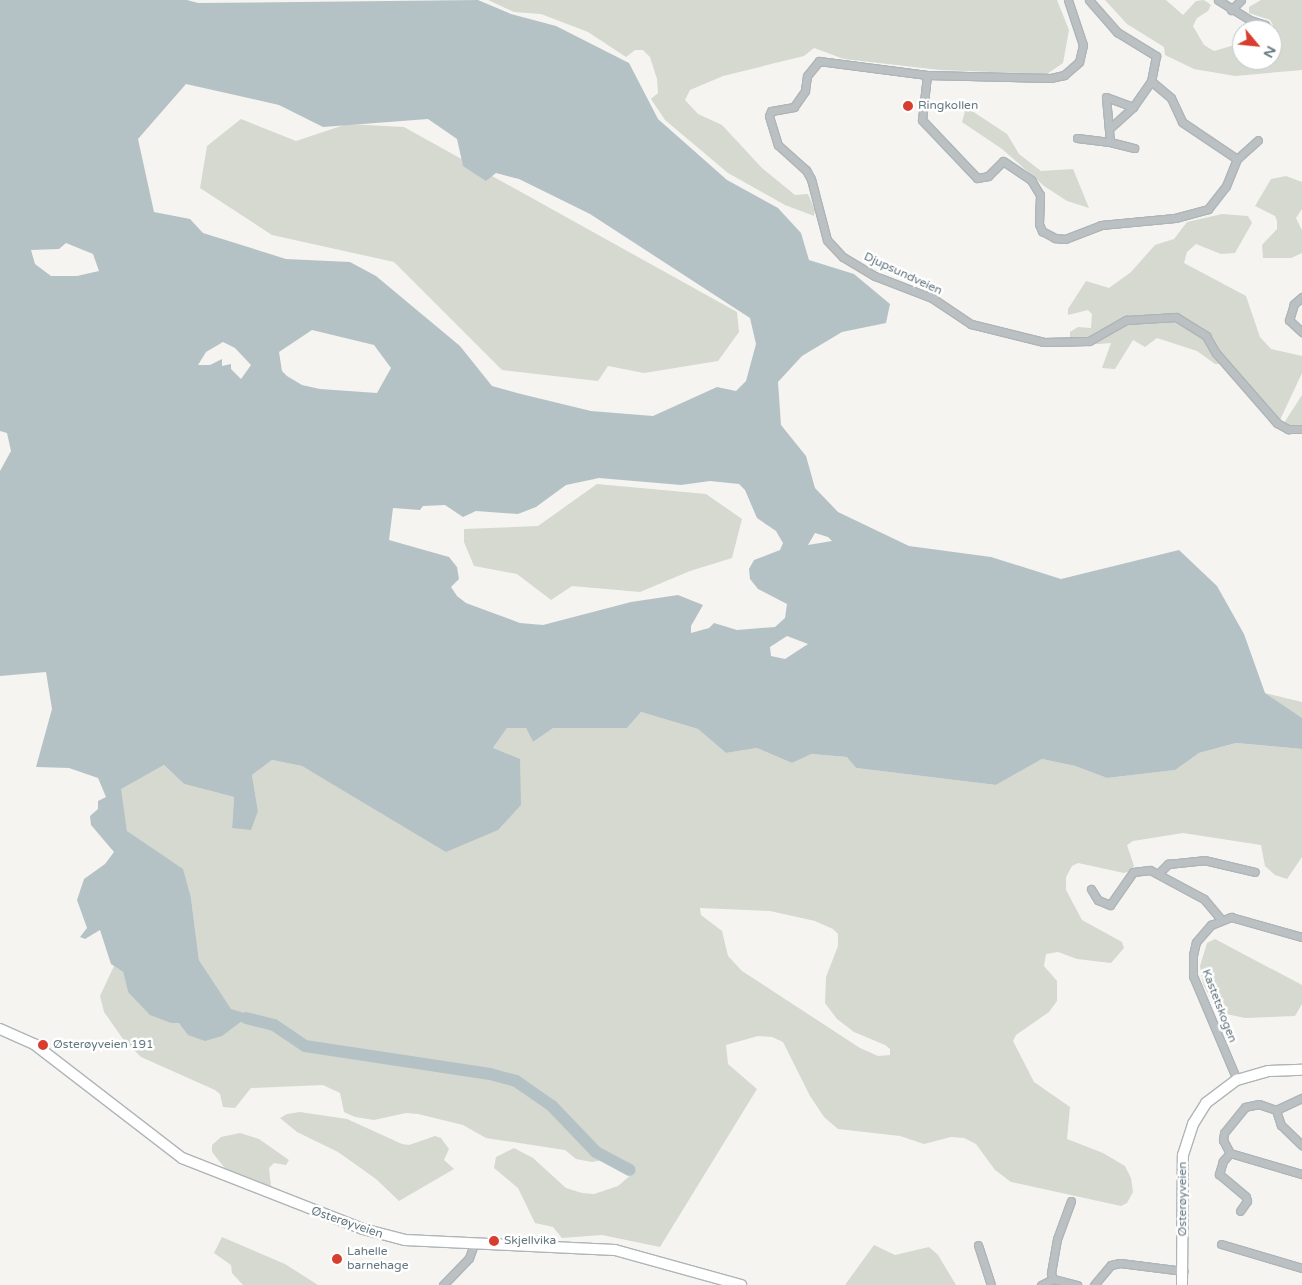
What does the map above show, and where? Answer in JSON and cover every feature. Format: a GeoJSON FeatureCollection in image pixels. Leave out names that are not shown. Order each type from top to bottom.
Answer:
{"type":"FeatureCollection","features":[{"type":"Feature","properties":{"kind":"main road","name":"Østerøyveien"},"geometry":{"type":"LineString","coordinates":[[0,1029],[34,1044],[170,1150],[198,1166],[376,1233],[405,1240],[615,1250],[741,1285]]}},
{"type":"Feature","properties":{"kind":"main road","name":"Østerøyveien"},"geometry":{"type":"LineString","coordinates":[[1182,1285],[1182,1176],[1187,1137],[1206,1103],[1237,1080],[1269,1071],[1302,1070]]}},
{"type":"Feature","properties":{"kind":"street"},"geometry":{"type":"LineString","coordinates":[[1068,0],[1083,45],[1079,62],[1064,75],[1051,78],[927,75],[920,113],[922,120],[977,178],[988,176],[1003,161],[1031,180],[1040,195],[1039,224],[1042,231],[1055,238],[1065,239],[1101,225],[1175,218],[1208,209],[1226,186],[1238,159],[1258,140]]}},
{"type":"Feature","properties":{"kind":"street"},"geometry":{"type":"LineString","coordinates":[[1089,0],[1117,32],[1156,56],[1151,81],[1133,107],[1110,128]]}},
{"type":"Feature","properties":{"kind":"street"},"geometry":{"type":"LineString","coordinates":[[1218,0],[1231,10],[1254,20]]}},
{"type":"Feature","properties":{"kind":"street"},"geometry":{"type":"LineString","coordinates":[[1231,10],[1241,0]]}},
{"type":"Feature","properties":{"kind":"street","name":"Djupsundveien"},"geometry":{"type":"LineString","coordinates":[[927,75],[823,60],[807,76],[805,91],[794,107],[788,111],[771,111],[770,126],[778,145],[806,170],[811,179],[827,240],[844,257],[875,276],[932,298],[971,324],[1044,342],[1089,341],[1126,320],[1176,317],[1206,336],[1216,353],[1277,422],[1288,429],[1302,429]]}},
{"type":"Feature","properties":{"kind":"street"},"geometry":{"type":"LineString","coordinates":[[1151,81],[1172,98],[1182,122],[1238,159]]}},
{"type":"Feature","properties":{"kind":"street"},"geometry":{"type":"LineString","coordinates":[[1110,142],[1106,97],[1133,107]]}},
{"type":"Feature","properties":{"kind":"street"},"geometry":{"type":"LineString","coordinates":[[1077,138],[1110,142],[1134,148]]}},
{"type":"Feature","properties":{"kind":"street"},"geometry":{"type":"LineString","coordinates":[[1302,297],[1294,304],[1290,320],[1302,332]]}},
{"type":"Feature","properties":{"kind":"street"},"geometry":{"type":"LineString","coordinates":[[1160,873],[1168,864],[1204,860],[1255,872]]}},
{"type":"Feature","properties":{"kind":"street"},"geometry":{"type":"LineString","coordinates":[[1091,889],[1098,900],[1110,905],[1133,872],[1150,870],[1160,873],[1204,899],[1221,919],[1243,918],[1301,934]]}},
{"type":"Feature","properties":{"kind":"street","name":"Kastetskogen"},"geometry":{"type":"LineString","coordinates":[[1221,919],[1210,925],[1196,942],[1192,955],[1193,976],[1237,1080]]}},
{"type":"Feature","properties":{"kind":"street"},"geometry":{"type":"LineString","coordinates":[[1302,1098],[1276,1110],[1260,1104],[1245,1107],[1224,1133],[1223,1140],[1230,1153],[1302,1174]]}},
{"type":"Feature","properties":{"kind":"street"},"geometry":{"type":"LineString","coordinates":[[1276,1110],[1281,1125],[1302,1145]]}},
{"type":"Feature","properties":{"kind":"street"},"geometry":{"type":"LineString","coordinates":[[1230,1153],[1223,1161],[1218,1174],[1246,1197],[1247,1201],[1240,1211]]}},
{"type":"Feature","properties":{"kind":"street"},"geometry":{"type":"LineString","coordinates":[[1053,1279],[1051,1273],[1058,1239],[1071,1201]]}},
{"type":"Feature","properties":{"kind":"street"},"geometry":{"type":"LineString","coordinates":[[444,1285],[469,1258],[474,1244]]}},
{"type":"Feature","properties":{"kind":"street"},"geometry":{"type":"LineString","coordinates":[[1221,1244],[1302,1268]]}},
{"type":"Feature","properties":{"kind":"street"},"geometry":{"type":"LineString","coordinates":[[978,1245],[990,1285]]}},
{"type":"Feature","properties":{"kind":"street"},"geometry":{"type":"LineString","coordinates":[[1094,1285],[1111,1265],[1120,1263],[1183,1271]]}},
{"type":"Feature","properties":{"kind":"street"},"geometry":{"type":"LineString","coordinates":[[1041,1285],[1053,1279],[1077,1285]]}},
{"type":"Feature","properties":{"kind":"shaded area"},"geometry":{"type":"Polygon","coordinates":[[[0,0],[187,0],[198,3],[478,0],[511,14],[556,26],[629,63],[658,119],[727,180],[778,208],[801,233],[809,260],[854,274],[890,304],[886,323],[842,332],[802,356],[778,382],[781,425],[806,456],[815,488],[838,512],[909,546],[991,557],[1061,579],[1179,550],[1217,586],[1244,634],[1265,693],[1302,718],[1302,749],[1236,743],[1199,753],[1175,770],[1107,778],[1075,766],[1042,759],[996,785],[856,768],[847,757],[811,754],[792,763],[757,748],[726,753],[698,729],[641,712],[627,728],[553,728],[533,742],[526,728],[507,728],[493,748],[520,759],[521,805],[498,830],[446,852],[302,766],[272,760],[252,775],[258,811],[251,830],[232,828],[234,797],[184,784],[164,765],[121,789],[127,831],[183,869],[191,898],[199,960],[231,1009],[244,1013],[246,1018],[222,1036],[205,1041],[188,1035],[179,1023],[171,1023],[150,1015],[128,992],[123,972],[111,964],[100,930],[85,939],[80,937],[87,928],[77,900],[84,879],[105,864],[114,852],[91,825],[90,816],[98,809],[98,801],[106,797],[98,778],[69,768],[36,767],[52,709],[46,672],[0,676],[0,471],[11,451],[7,433],[0,431],[0,0]],[[186,84],[138,139],[154,212],[190,219],[203,233],[286,259],[350,262],[376,276],[460,346],[492,386],[591,411],[653,416],[717,387],[736,391],[746,381],[756,344],[750,318],[590,214],[519,179],[496,173],[486,181],[463,166],[457,139],[428,119],[323,127],[279,105],[186,84]],[[66,243],[59,249],[31,250],[35,264],[51,276],[77,276],[99,271],[93,254],[66,243]],[[312,330],[279,352],[282,371],[302,385],[320,389],[377,393],[391,368],[374,345],[312,330]],[[223,342],[206,352],[198,365],[210,365],[222,359],[222,366],[231,364],[231,369],[241,379],[251,365],[235,348],[223,342]],[[599,478],[566,485],[536,507],[518,514],[476,511],[463,517],[445,505],[423,506],[420,510],[393,508],[389,540],[449,557],[457,567],[459,579],[451,587],[457,596],[466,603],[520,623],[543,625],[631,602],[678,595],[703,605],[691,626],[691,633],[709,628],[714,623],[737,630],[775,627],[785,618],[787,604],[758,589],[750,579],[749,569],[754,560],[780,550],[783,543],[776,531],[757,518],[745,490],[739,484],[710,481],[681,485],[599,478]],[[815,533],[808,545],[832,541],[828,537],[815,533]],[[787,636],[770,647],[771,656],[785,659],[808,644],[787,636]]]}},
{"type":"Feature","properties":{"kind":"shaded area"},"geometry":{"type":"Polygon","coordinates":[[[488,0],[1057,0],[1069,30],[1063,63],[1047,74],[940,70],[844,59],[814,48],[804,56],[723,76],[690,90],[685,100],[698,114],[722,125],[762,168],[795,195],[808,194],[815,210],[814,216],[785,205],[728,173],[665,120],[651,99],[658,93],[657,79],[650,57],[643,50],[635,50],[626,57],[588,32],[541,14],[514,12],[488,0]]]}},
{"type":"Feature","properties":{"kind":"shaded area"},"geometry":{"type":"Polygon","coordinates":[[[1105,0],[1166,0],[1183,15],[1196,1],[1204,0],[1211,5],[1208,11],[1197,18],[1193,26],[1204,45],[1214,51],[1232,46],[1232,70],[1282,70],[1282,20],[1270,20],[1249,13],[1249,7],[1261,0],[1302,0],[1302,70],[1235,76],[1194,69],[1165,55],[1164,47],[1127,24],[1105,0]]]}},
{"type":"Feature","properties":{"kind":"shaded area"},"geometry":{"type":"Polygon","coordinates":[[[965,111],[972,111],[1007,134],[1019,154],[1041,171],[1073,169],[1089,208],[1067,201],[1044,186],[1002,149],[962,122],[965,111]]]}},
{"type":"Feature","properties":{"kind":"shaded area"},"geometry":{"type":"Polygon","coordinates":[[[241,119],[296,141],[347,124],[404,127],[737,312],[739,332],[718,361],[644,373],[608,366],[598,381],[502,370],[394,262],[272,235],[200,188],[207,146],[241,119]]]}},
{"type":"Feature","properties":{"kind":"shaded area"},"geometry":{"type":"Polygon","coordinates":[[[1286,176],[1302,182],[1302,209],[1296,218],[1302,230],[1302,253],[1291,258],[1263,258],[1262,245],[1277,229],[1277,221],[1275,216],[1255,206],[1271,179],[1286,176]]]}},
{"type":"Feature","properties":{"kind":"shaded area"},"geometry":{"type":"Polygon","coordinates":[[[1222,214],[1248,216],[1252,223],[1235,253],[1221,254],[1196,244],[1187,252],[1184,263],[1246,296],[1260,337],[1271,349],[1302,356],[1302,373],[1280,420],[1210,343],[1208,347],[1222,364],[1215,364],[1197,351],[1157,338],[1145,347],[1133,340],[1115,369],[1102,368],[1111,343],[1073,346],[1070,340],[1070,332],[1078,327],[1091,328],[1092,314],[1088,310],[1068,315],[1068,309],[1086,281],[1109,288],[1131,272],[1155,245],[1174,239],[1187,222],[1222,214]]]}},
{"type":"Feature","properties":{"kind":"shaded area"},"geometry":{"type":"Polygon","coordinates":[[[1302,395],[1302,430],[1298,430],[1284,423],[1302,395]]]}},
{"type":"Feature","properties":{"kind":"shaded area"},"geometry":{"type":"Polygon","coordinates":[[[597,484],[706,494],[742,519],[732,558],[690,571],[640,592],[572,586],[551,600],[517,574],[474,566],[464,542],[464,529],[538,526],[597,484]]]}},
{"type":"Feature","properties":{"kind":"shaded area"},"geometry":{"type":"Polygon","coordinates":[[[1265,693],[1302,702],[1302,718],[1296,717],[1265,693]]]}},
{"type":"Feature","properties":{"kind":"shaded area"},"geometry":{"type":"Polygon","coordinates":[[[641,712],[698,729],[726,753],[757,748],[792,763],[810,754],[848,757],[856,768],[996,785],[1042,759],[1075,766],[1107,778],[1174,770],[1199,753],[1236,743],[1302,749],[1302,857],[1287,879],[1275,875],[1265,866],[1261,845],[1183,833],[1133,841],[1127,845],[1134,866],[1130,871],[1124,873],[1078,863],[1072,866],[1066,877],[1066,890],[1082,920],[1122,942],[1124,948],[1111,963],[1077,959],[1058,952],[1046,954],[1044,966],[1057,981],[1057,1001],[1049,1012],[1016,1035],[1013,1041],[1034,1082],[1070,1107],[1067,1139],[1103,1153],[1125,1166],[1131,1178],[1133,1192],[1127,1203],[1121,1206],[1011,1182],[995,1170],[976,1144],[964,1138],[951,1137],[924,1144],[900,1136],[838,1129],[824,1117],[810,1096],[783,1042],[772,1037],[758,1036],[726,1045],[728,1064],[757,1089],[660,1247],[602,1235],[562,1238],[553,1227],[535,1223],[518,1188],[494,1168],[496,1157],[514,1148],[533,1158],[566,1188],[582,1193],[594,1194],[618,1186],[632,1174],[605,1155],[602,1160],[592,1162],[576,1159],[565,1150],[486,1138],[463,1125],[418,1114],[406,1113],[374,1120],[355,1117],[344,1112],[340,1093],[323,1085],[251,1088],[235,1108],[223,1107],[220,1094],[215,1090],[141,1057],[123,1039],[104,1012],[100,996],[114,966],[123,972],[128,992],[244,1013],[231,1010],[199,960],[191,898],[150,849],[127,831],[120,789],[164,765],[184,784],[234,797],[232,828],[258,811],[252,775],[272,760],[302,766],[327,780],[493,748],[507,728],[526,728],[533,742],[552,728],[627,728],[641,712]],[[700,908],[701,915],[722,931],[728,956],[742,971],[860,1048],[878,1056],[890,1055],[890,1049],[885,1045],[854,1032],[837,1019],[825,1003],[826,977],[838,946],[838,934],[833,929],[815,921],[770,911],[700,908]]]}},
{"type":"Feature","properties":{"kind":"shaded area"},"geometry":{"type":"Polygon","coordinates":[[[1215,939],[1302,985],[1302,1004],[1295,1016],[1245,1018],[1217,1012],[1203,984],[1200,966],[1207,943],[1215,939]]]}},
{"type":"Feature","properties":{"kind":"shaded area"},"geometry":{"type":"Polygon","coordinates":[[[300,1112],[347,1119],[402,1144],[409,1145],[435,1136],[441,1138],[449,1149],[444,1160],[454,1169],[399,1201],[376,1179],[338,1152],[297,1132],[280,1118],[287,1114],[300,1112]]]}},
{"type":"Feature","properties":{"kind":"shaded area"},"geometry":{"type":"Polygon","coordinates":[[[240,1133],[259,1139],[289,1160],[286,1165],[274,1163],[269,1168],[271,1186],[279,1193],[219,1172],[224,1167],[212,1152],[212,1145],[221,1137],[240,1133]]]}},
{"type":"Feature","properties":{"kind":"shaded area"},"geometry":{"type":"Polygon","coordinates":[[[222,1237],[285,1264],[318,1285],[243,1285],[232,1273],[231,1265],[214,1253],[222,1237]]]}},
{"type":"Feature","properties":{"kind":"shaded area"},"geometry":{"type":"Polygon","coordinates":[[[874,1245],[895,1255],[929,1247],[938,1255],[956,1285],[845,1285],[874,1245]]]}},
{"type":"Feature","properties":{"kind":"waterway"},"geometry":{"type":"LineString","coordinates":[[246,1018],[274,1025],[305,1046],[490,1074],[516,1081],[552,1106],[596,1152],[630,1170]]}},
{"type":"Feature","properties":{"kind":"place","name":"Ringkollen"},"geometry":{"type":"Point","coordinates":[908,106]}},
{"type":"Feature","properties":{"kind":"place","name":"Østerøyveien 191"},"geometry":{"type":"Point","coordinates":[43,1045]}},
{"type":"Feature","properties":{"kind":"place","name":"Skjellvika"},"geometry":{"type":"Point","coordinates":[494,1241]}},
{"type":"Feature","properties":{"kind":"place","name":"Lahelle barnehage"},"geometry":{"type":"Point","coordinates":[337,1259]}}]}
